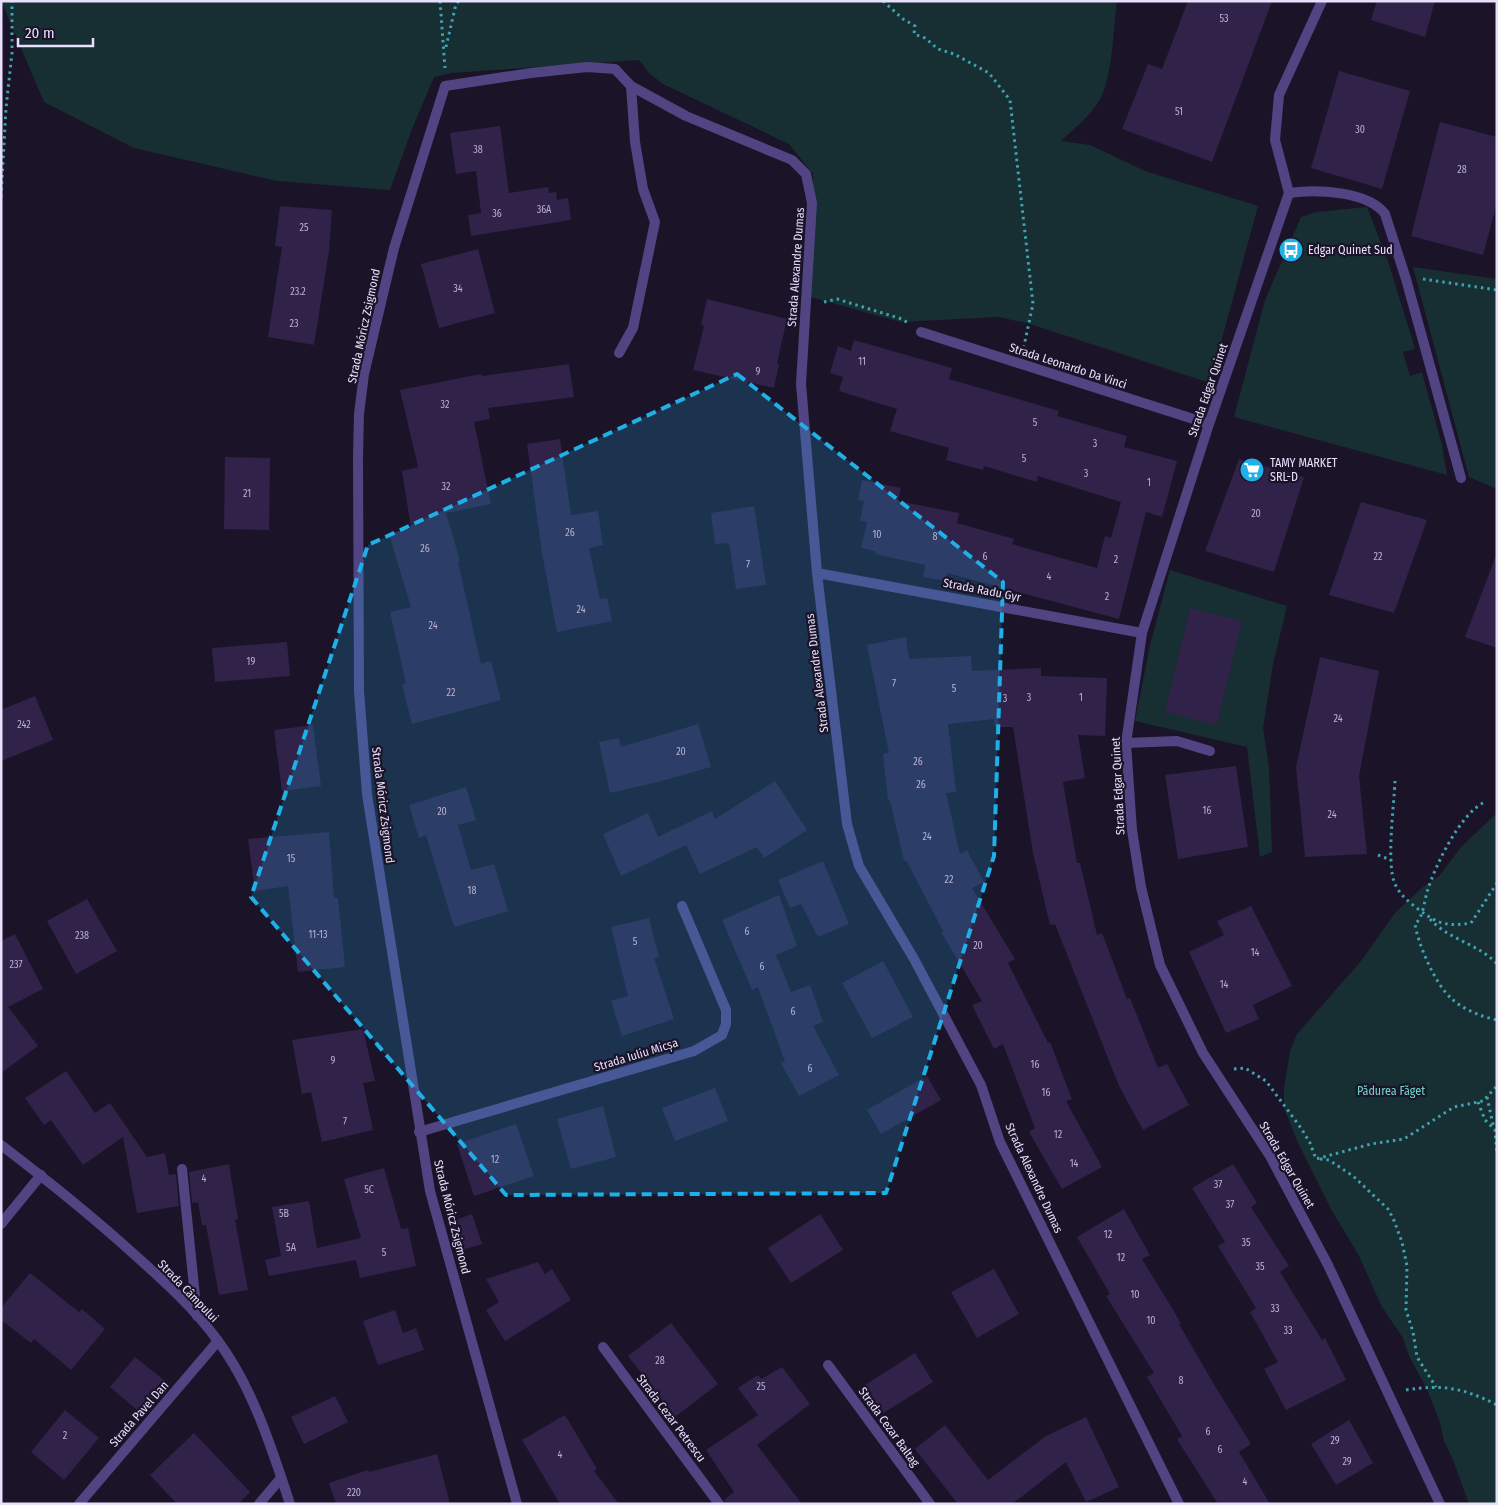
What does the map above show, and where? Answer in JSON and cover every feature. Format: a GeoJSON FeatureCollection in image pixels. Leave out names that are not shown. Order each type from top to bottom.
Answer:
{"type":"FeatureCollection","features":[{"type":"Feature","properties":{"kind":"street"},"geometry":{"type":"LineString","coordinates":[[1322,1],[1279,95],[1274,140],[1289,193],[1321,190],[1371,202],[1379,206],[1385,214],[1406,279],[1461,478]]}},
{"type":"Feature","properties":{"kind":"street","name":"Strada Alexandre Dumas"},"geometry":{"type":"LineString","coordinates":[[445,86],[531,73],[603,67],[615,69],[631,86],[686,116],[792,160],[806,174],[812,203],[801,384],[817,572],[848,824],[859,866],[914,959],[981,1085],[1000,1142],[1179,1504]]}},
{"type":"Feature","properties":{"kind":"street","name":"Strada Móricz Zsigmond"},"geometry":{"type":"LineString","coordinates":[[445,86],[394,248],[364,374],[359,414],[358,456],[358,682],[367,794],[430,1191],[517,1504]]}},
{"type":"Feature","properties":{"kind":"street"},"geometry":{"type":"LineString","coordinates":[[619,353],[633,328],[655,222],[643,189],[635,142],[631,86]]}},
{"type":"Feature","properties":{"kind":"street","name":"Strada Edgar Quinet"},"geometry":{"type":"LineString","coordinates":[[1289,193],[1208,424],[1142,633],[1126,742],[1132,830],[1141,887],[1160,965],[1203,1053],[1274,1164],[1328,1265],[1440,1504]]}},
{"type":"Feature","properties":{"kind":"street","name":"Strada Leonardo Da Vinci"},"geometry":{"type":"LineString","coordinates":[[921,332],[1208,424]]}},
{"type":"Feature","properties":{"kind":"street","name":"Strada Radu Gyr"},"geometry":{"type":"LineString","coordinates":[[817,572],[1142,633]]}},
{"type":"Feature","properties":{"kind":"street"},"geometry":{"type":"LineString","coordinates":[[1126,742],[1177,741],[1210,751]]}},
{"type":"Feature","properties":{"kind":"street","name":"Strada Iuliu Micșa"},"geometry":{"type":"LineString","coordinates":[[420,1132],[694,1051],[722,1035],[726,1024],[726,1010],[682,906]]}},
{"type":"Feature","properties":{"kind":"street","name":"Strada Câmpului"},"geometry":{"type":"LineString","coordinates":[[1,1145],[40,1175],[153,1272],[197,1316],[218,1341],[238,1372],[258,1415],[290,1504]]}},
{"type":"Feature","properties":{"kind":"street"},"geometry":{"type":"LineString","coordinates":[[182,1169],[197,1316]]}},
{"type":"Feature","properties":{"kind":"street"},"geometry":{"type":"LineString","coordinates":[[1,1224],[40,1175]]}},
{"type":"Feature","properties":{"kind":"street","name":"Strada Pavel Dan"},"geometry":{"type":"LineString","coordinates":[[79,1504],[218,1341]]}},
{"type":"Feature","properties":{"kind":"street","name":"Strada Cezar Petrescu"},"geometry":{"type":"LineString","coordinates":[[602,1347],[719,1504]]}},
{"type":"Feature","properties":{"kind":"street","name":"Strada Cezar Baltag"},"geometry":{"type":"LineString","coordinates":[[828,1365],[930,1504]]}},
{"type":"Feature","properties":{"kind":"street"},"geometry":{"type":"LineString","coordinates":[[259,1504],[282,1478]]}},
{"type":"Feature","properties":{"kind":"path"},"geometry":{"type":"LineString","coordinates":[[1,197],[6,108],[12,53],[12,1]]}},
{"type":"Feature","properties":{"kind":"path"},"geometry":{"type":"LineString","coordinates":[[440,1],[445,53],[445,86]]}},
{"type":"Feature","properties":{"kind":"path"},"geometry":{"type":"LineString","coordinates":[[445,53],[448,27],[456,4],[459,1]]}},
{"type":"Feature","properties":{"kind":"path"},"geometry":{"type":"LineString","coordinates":[[883,1],[903,20],[916,26],[914,34],[925,38],[938,49],[954,54],[990,73],[1008,94],[1033,304],[1030,328],[1019,363]]}},
{"type":"Feature","properties":{"kind":"path"},"geometry":{"type":"LineString","coordinates":[[1406,279],[1429,279],[1497,290]]}},
{"type":"Feature","properties":{"kind":"path"},"geometry":{"type":"LineString","coordinates":[[805,308],[837,299],[902,319],[921,332]]}},
{"type":"Feature","properties":{"kind":"path"},"geometry":{"type":"LineString","coordinates":[[1395,781],[1391,860],[1394,883],[1402,896],[1430,918],[1438,928],[1487,953],[1497,964]]}},
{"type":"Feature","properties":{"kind":"path"},"geometry":{"type":"LineString","coordinates":[[1483,803],[1475,807],[1456,831],[1453,840],[1441,855],[1421,911],[1420,921],[1415,924],[1425,958],[1450,998],[1469,1010],[1497,1020]]}},
{"type":"Feature","properties":{"kind":"path"},"geometry":{"type":"LineString","coordinates":[[1378,855],[1391,860]]}},
{"type":"Feature","properties":{"kind":"path"},"geometry":{"type":"LineString","coordinates":[[1430,918],[1450,926],[1471,923],[1497,883]]}},
{"type":"Feature","properties":{"kind":"path"},"geometry":{"type":"LineString","coordinates":[[1213,1070],[1245,1068],[1266,1081],[1306,1135],[1316,1159]]}},
{"type":"Feature","properties":{"kind":"path"},"geometry":{"type":"LineString","coordinates":[[1316,1159],[1371,1144],[1404,1139],[1454,1108],[1478,1102],[1497,1086]]}},
{"type":"Feature","properties":{"kind":"path"},"geometry":{"type":"LineString","coordinates":[[1487,1096],[1495,1130],[1497,1154]]}},
{"type":"Feature","properties":{"kind":"path"},"geometry":{"type":"LineString","coordinates":[[1478,1102],[1485,1120],[1495,1130]]}},
{"type":"Feature","properties":{"kind":"path"},"geometry":{"type":"LineString","coordinates":[[1316,1159],[1329,1160],[1353,1176],[1388,1209],[1393,1218],[1402,1242],[1407,1266],[1406,1310],[1413,1332],[1417,1357],[1436,1387]]}},
{"type":"Feature","properties":{"kind":"path"},"geometry":{"type":"LineString","coordinates":[[1390,1394],[1436,1387],[1466,1390],[1497,1405]]}},
{"type":"Feature","properties":{"kind":"highlighted area"},"geometry":{"type":"Polygon","coordinates":[[[737,374],[1003,582],[994,856],[886,1193],[506,1195],[251,897],[368,545],[737,374]]]}},
{"type":"Feature","properties":{"kind":"green space"},"geometry":{"type":"Polygon","coordinates":[[[1,1],[1117,1],[1110,67],[1104,91],[1091,112],[1061,141],[1090,145],[1145,171],[1258,206],[1210,383],[1027,323],[998,317],[900,322],[811,297],[813,174],[789,144],[663,84],[649,73],[639,60],[451,73],[434,77],[412,129],[390,190],[277,181],[134,148],[44,102],[1,1]]]}},
{"type":"Feature","properties":{"kind":"green space"},"geometry":{"type":"Polygon","coordinates":[[[1367,207],[1389,264],[1415,349],[1403,352],[1410,376],[1422,372],[1442,445],[1447,475],[1234,417],[1265,300],[1301,217],[1316,212],[1367,207]]]}},
{"type":"Feature","properties":{"kind":"green space"},"geometry":{"type":"Polygon","coordinates":[[[1413,267],[1497,279],[1497,489],[1469,477],[1413,267]]]}},
{"type":"Feature","properties":{"kind":"green space"},"geometry":{"type":"Polygon","coordinates":[[[1170,570],[1287,606],[1273,664],[1263,728],[1269,768],[1272,852],[1260,857],[1247,747],[1135,721],[1150,645],[1170,570]]]}},
{"type":"Feature","properties":{"kind":"green space","name":"Pădurea Făget"},"geometry":{"type":"Polygon","coordinates":[[[1497,813],[1497,1504],[1469,1504],[1452,1457],[1444,1441],[1440,1422],[1427,1389],[1409,1356],[1403,1338],[1382,1307],[1359,1256],[1331,1209],[1298,1143],[1284,1108],[1284,1088],[1290,1051],[1297,1034],[1361,961],[1395,913],[1423,887],[1439,876],[1462,846],[1497,813]]]}},
{"type":"Feature","properties":{"kind":"building"},"geometry":{"type":"Polygon","coordinates":[[[1188,1],[1272,1],[1212,162],[1122,129],[1148,64],[1162,69],[1188,1]]]}},
{"type":"Feature","properties":{"kind":"building"},"geometry":{"type":"Polygon","coordinates":[[[1377,1],[1435,1],[1425,37],[1371,20],[1377,1]]]}},
{"type":"Feature","properties":{"kind":"building"},"geometry":{"type":"Polygon","coordinates":[[[1339,71],[1410,91],[1382,189],[1311,168],[1339,71]]]}},
{"type":"Feature","properties":{"kind":"building"},"geometry":{"type":"Polygon","coordinates":[[[1440,122],[1497,137],[1497,203],[1483,255],[1411,236],[1440,122]]]}},
{"type":"Feature","properties":{"kind":"building"},"geometry":{"type":"Polygon","coordinates":[[[500,126],[509,193],[548,187],[549,193],[556,192],[557,200],[568,198],[571,220],[471,236],[468,215],[481,213],[476,171],[456,174],[450,133],[500,126]]]}},
{"type":"Feature","properties":{"kind":"building"},"geometry":{"type":"Polygon","coordinates":[[[280,206],[332,210],[329,251],[314,345],[268,337],[282,247],[275,246],[280,206]]]}},
{"type":"Feature","properties":{"kind":"building"},"geometry":{"type":"Polygon","coordinates":[[[478,249],[495,313],[439,328],[421,264],[478,249]]]}},
{"type":"Feature","properties":{"kind":"building"},"geometry":{"type":"Polygon","coordinates":[[[707,299],[787,319],[777,363],[779,364],[774,388],[693,370],[704,326],[701,325],[707,299]]]}},
{"type":"Feature","properties":{"kind":"building"},"geometry":{"type":"Polygon","coordinates":[[[854,340],[952,368],[949,379],[1059,411],[1057,416],[1127,436],[1124,447],[1177,461],[1162,517],[1146,512],[1119,619],[947,573],[946,581],[923,577],[925,565],[875,554],[875,551],[861,548],[867,522],[860,521],[864,501],[858,500],[862,480],[901,488],[898,501],[959,513],[957,523],[1014,539],[1012,544],[1097,568],[1105,536],[1111,538],[1121,502],[1038,476],[1037,482],[984,466],[983,470],[946,460],[949,448],[890,431],[897,409],[839,391],[843,377],[830,373],[838,346],[851,351],[854,340]]]}},
{"type":"Feature","properties":{"kind":"building"},"geometry":{"type":"Polygon","coordinates":[[[569,364],[574,397],[488,408],[490,419],[474,422],[491,504],[446,513],[460,561],[458,562],[481,664],[491,661],[501,700],[412,724],[402,685],[406,684],[390,612],[411,607],[389,534],[411,528],[402,471],[418,467],[400,390],[481,374],[482,376],[569,364]]]}},
{"type":"Feature","properties":{"kind":"building"},"geometry":{"type":"Polygon","coordinates":[[[560,439],[571,515],[598,511],[603,545],[589,548],[600,599],[607,598],[612,621],[557,632],[542,553],[527,444],[560,439]]]}},
{"type":"Feature","properties":{"kind":"building"},"geometry":{"type":"Polygon","coordinates":[[[225,457],[270,458],[269,530],[224,529],[225,457]]]}},
{"type":"Feature","properties":{"kind":"building"},"geometry":{"type":"Polygon","coordinates":[[[1239,459],[1304,477],[1274,572],[1205,551],[1239,459]]]}},
{"type":"Feature","properties":{"kind":"building"},"geometry":{"type":"Polygon","coordinates":[[[1361,502],[1427,520],[1394,613],[1329,595],[1361,502]]]}},
{"type":"Feature","properties":{"kind":"building"},"geometry":{"type":"Polygon","coordinates":[[[754,506],[766,585],[736,589],[729,543],[715,544],[711,513],[754,506]]]}},
{"type":"Feature","properties":{"kind":"building"},"geometry":{"type":"Polygon","coordinates":[[[1495,558],[1497,558],[1497,648],[1465,637],[1495,558]]]}},
{"type":"Feature","properties":{"kind":"building"},"geometry":{"type":"Polygon","coordinates":[[[1190,608],[1242,621],[1217,725],[1165,712],[1190,608]]]}},
{"type":"Feature","properties":{"kind":"building"},"geometry":{"type":"Polygon","coordinates":[[[906,637],[909,659],[971,656],[972,671],[1041,668],[1041,676],[1107,678],[1105,736],[1078,735],[1085,778],[1063,782],[1077,863],[1080,863],[1097,935],[1102,933],[1127,999],[1130,998],[1158,1068],[1167,1064],[1189,1105],[1143,1130],[1119,1086],[1055,924],[1050,925],[1033,853],[1013,727],[995,727],[994,719],[948,724],[956,792],[946,793],[960,854],[967,850],[984,882],[972,888],[1015,959],[1008,963],[1048,1043],[1050,1042],[1072,1099],[1066,1101],[1102,1167],[1062,1189],[1029,1132],[1035,1128],[1003,1044],[994,1049],[972,1005],[982,1001],[941,932],[943,931],[906,860],[904,861],[890,800],[888,800],[883,754],[889,753],[867,645],[906,637]]]}},
{"type":"Feature","properties":{"kind":"building"},"geometry":{"type":"Polygon","coordinates":[[[287,642],[290,676],[215,682],[212,648],[287,642]]]}},
{"type":"Feature","properties":{"kind":"building"},"geometry":{"type":"Polygon","coordinates":[[[1320,657],[1379,671],[1359,776],[1367,854],[1305,857],[1296,767],[1320,657]]]}},
{"type":"Feature","properties":{"kind":"building"},"geometry":{"type":"Polygon","coordinates":[[[35,696],[53,740],[1,761],[1,710],[35,696]]]}},
{"type":"Feature","properties":{"kind":"building"},"geometry":{"type":"Polygon","coordinates":[[[698,724],[711,767],[610,793],[599,742],[619,738],[621,747],[698,724]]]}},
{"type":"Feature","properties":{"kind":"building"},"geometry":{"type":"Polygon","coordinates":[[[313,725],[321,786],[282,791],[274,730],[313,725]]]}},
{"type":"Feature","properties":{"kind":"building"},"geometry":{"type":"Polygon","coordinates":[[[1236,766],[1248,847],[1178,859],[1165,775],[1236,766]]]}},
{"type":"Feature","properties":{"kind":"building"},"geometry":{"type":"Polygon","coordinates":[[[775,781],[807,830],[764,858],[757,847],[700,874],[686,845],[621,876],[603,834],[648,813],[658,837],[712,811],[715,819],[775,781]]]}},
{"type":"Feature","properties":{"kind":"building"},"geometry":{"type":"Polygon","coordinates":[[[466,787],[476,820],[458,825],[471,870],[494,864],[508,911],[454,927],[426,835],[419,838],[409,805],[466,787]]]}},
{"type":"Feature","properties":{"kind":"building"},"geometry":{"type":"Polygon","coordinates":[[[329,832],[334,898],[338,898],[345,967],[298,972],[288,886],[255,891],[248,839],[329,832]]]}},
{"type":"Feature","properties":{"kind":"building"},"geometry":{"type":"Polygon","coordinates":[[[823,861],[849,924],[818,937],[801,904],[790,908],[778,880],[823,861]]]}},
{"type":"Feature","properties":{"kind":"building"},"geometry":{"type":"Polygon","coordinates":[[[779,895],[797,946],[776,955],[791,992],[810,985],[823,1022],[813,1026],[839,1075],[799,1096],[781,1063],[785,1062],[758,987],[752,990],[722,920],[779,895]]]}},
{"type":"Feature","properties":{"kind":"building"},"geometry":{"type":"Polygon","coordinates":[[[87,899],[117,951],[76,974],[47,921],[87,899]]]}},
{"type":"Feature","properties":{"kind":"building"},"geometry":{"type":"Polygon","coordinates":[[[1251,906],[1292,986],[1253,1005],[1259,1019],[1226,1033],[1189,952],[1224,935],[1217,921],[1251,906]]]}},
{"type":"Feature","properties":{"kind":"building"},"geometry":{"type":"Polygon","coordinates":[[[649,918],[659,957],[654,958],[674,1019],[622,1036],[611,1001],[628,996],[611,927],[649,918]]]}},
{"type":"Feature","properties":{"kind":"building"},"geometry":{"type":"Polygon","coordinates":[[[15,934],[43,989],[8,1007],[38,1046],[1,1073],[1,941],[15,934]]]}},
{"type":"Feature","properties":{"kind":"building"},"geometry":{"type":"Polygon","coordinates":[[[883,961],[913,1017],[872,1038],[842,983],[883,961]]]}},
{"type":"Feature","properties":{"kind":"building"},"geometry":{"type":"Polygon","coordinates":[[[363,1029],[375,1081],[363,1083],[373,1130],[322,1142],[311,1092],[302,1094],[292,1040],[363,1029]]]}},
{"type":"Feature","properties":{"kind":"building"},"geometry":{"type":"Polygon","coordinates":[[[66,1071],[95,1113],[110,1103],[147,1157],[165,1153],[169,1175],[176,1174],[179,1206],[137,1213],[123,1137],[83,1165],[51,1120],[44,1125],[25,1098],[66,1071]]]}},
{"type":"Feature","properties":{"kind":"building"},"geometry":{"type":"Polygon","coordinates":[[[927,1076],[941,1100],[881,1134],[867,1110],[927,1076]]]}},
{"type":"Feature","properties":{"kind":"building"},"geometry":{"type":"Polygon","coordinates":[[[715,1088],[728,1121],[675,1141],[662,1108],[715,1088]]]}},
{"type":"Feature","properties":{"kind":"building"},"geometry":{"type":"Polygon","coordinates":[[[603,1106],[616,1157],[571,1169],[557,1119],[603,1106]]]}},
{"type":"Feature","properties":{"kind":"building"},"geometry":{"type":"Polygon","coordinates":[[[516,1124],[534,1176],[474,1196],[457,1144],[516,1124]]]}},
{"type":"Feature","properties":{"kind":"building"},"geometry":{"type":"Polygon","coordinates":[[[229,1164],[238,1219],[235,1220],[248,1290],[219,1295],[206,1225],[202,1225],[198,1202],[192,1203],[189,1172],[229,1164]]]}},
{"type":"Feature","properties":{"kind":"building"},"geometry":{"type":"Polygon","coordinates":[[[1233,1164],[1257,1203],[1251,1207],[1289,1266],[1280,1272],[1322,1340],[1325,1338],[1346,1380],[1286,1410],[1264,1369],[1278,1362],[1250,1312],[1256,1308],[1218,1246],[1225,1242],[1192,1188],[1233,1164]]]}},
{"type":"Feature","properties":{"kind":"building"},"geometry":{"type":"Polygon","coordinates":[[[384,1168],[401,1229],[408,1228],[416,1266],[360,1278],[356,1260],[269,1276],[265,1260],[281,1256],[272,1207],[309,1201],[317,1248],[361,1238],[344,1179],[384,1168]]]}},
{"type":"Feature","properties":{"kind":"building"},"geometry":{"type":"Polygon","coordinates":[[[1124,1209],[1150,1255],[1142,1259],[1181,1323],[1179,1324],[1215,1386],[1251,1444],[1239,1452],[1270,1504],[1218,1504],[1177,1439],[1182,1436],[1147,1377],[1154,1373],[1106,1296],[1110,1294],[1077,1237],[1124,1209]]]}},
{"type":"Feature","properties":{"kind":"building"},"geometry":{"type":"Polygon","coordinates":[[[472,1214],[482,1244],[459,1251],[450,1222],[472,1214]]]}},
{"type":"Feature","properties":{"kind":"building"},"geometry":{"type":"Polygon","coordinates":[[[820,1214],[843,1250],[791,1283],[768,1248],[820,1214]]]}},
{"type":"Feature","properties":{"kind":"building"},"geometry":{"type":"Polygon","coordinates":[[[538,1262],[545,1274],[552,1269],[571,1300],[505,1341],[486,1310],[499,1302],[486,1279],[538,1262]]]}},
{"type":"Feature","properties":{"kind":"building"},"geometry":{"type":"Polygon","coordinates":[[[994,1269],[1019,1314],[977,1338],[951,1292],[994,1269]]]}},
{"type":"Feature","properties":{"kind":"building"},"geometry":{"type":"Polygon","coordinates":[[[30,1273],[79,1312],[82,1309],[105,1329],[71,1370],[34,1339],[31,1343],[1,1320],[1,1308],[30,1273]]]}},
{"type":"Feature","properties":{"kind":"building"},"geometry":{"type":"Polygon","coordinates":[[[395,1310],[403,1333],[416,1328],[424,1350],[378,1365],[363,1321],[395,1310]]]}},
{"type":"Feature","properties":{"kind":"building"},"geometry":{"type":"Polygon","coordinates":[[[671,1323],[718,1384],[675,1417],[628,1356],[671,1323]]]}},
{"type":"Feature","properties":{"kind":"building"},"geometry":{"type":"Polygon","coordinates":[[[915,1353],[933,1382],[877,1417],[859,1389],[915,1353]]]}},
{"type":"Feature","properties":{"kind":"building"},"geometry":{"type":"Polygon","coordinates":[[[135,1357],[169,1384],[143,1415],[110,1387],[135,1357]]]}},
{"type":"Feature","properties":{"kind":"building"},"geometry":{"type":"Polygon","coordinates":[[[782,1367],[810,1404],[757,1445],[802,1504],[726,1504],[724,1500],[734,1492],[706,1450],[758,1415],[738,1388],[758,1375],[761,1379],[782,1367]]]}},
{"type":"Feature","properties":{"kind":"building"},"geometry":{"type":"Polygon","coordinates":[[[335,1396],[348,1422],[304,1444],[291,1417],[335,1396]]]}},
{"type":"Feature","properties":{"kind":"building"},"geometry":{"type":"Polygon","coordinates":[[[65,1410],[99,1438],[64,1480],[31,1452],[65,1410]]]}},
{"type":"Feature","properties":{"kind":"building"},"geometry":{"type":"Polygon","coordinates":[[[565,1415],[597,1469],[594,1471],[619,1504],[560,1504],[522,1440],[565,1415]]]}},
{"type":"Feature","properties":{"kind":"building"},"geometry":{"type":"Polygon","coordinates":[[[1086,1417],[1119,1487],[1086,1502],[1066,1462],[1012,1504],[958,1504],[915,1449],[945,1425],[988,1480],[1046,1436],[1086,1417]]]}},
{"type":"Feature","properties":{"kind":"building"},"geometry":{"type":"Polygon","coordinates":[[[1349,1420],[1373,1463],[1336,1485],[1311,1444],[1349,1420]]]}},
{"type":"Feature","properties":{"kind":"building"},"geometry":{"type":"Polygon","coordinates":[[[194,1433],[250,1492],[238,1504],[177,1504],[150,1475],[194,1433]]]}},
{"type":"Feature","properties":{"kind":"building"},"geometry":{"type":"Polygon","coordinates":[[[437,1454],[450,1504],[336,1504],[329,1483],[368,1470],[369,1472],[437,1454]]]}},
{"type":"Feature","properties":{"kind":"place","name":"Edgar Quinet Sud"},"geometry":{"type":"Point","coordinates":[1291,250]}},
{"type":"Feature","properties":{"kind":"place","name":"TAMY MARKET SRL-D"},"geometry":{"type":"Point","coordinates":[1252,470]}}]}
